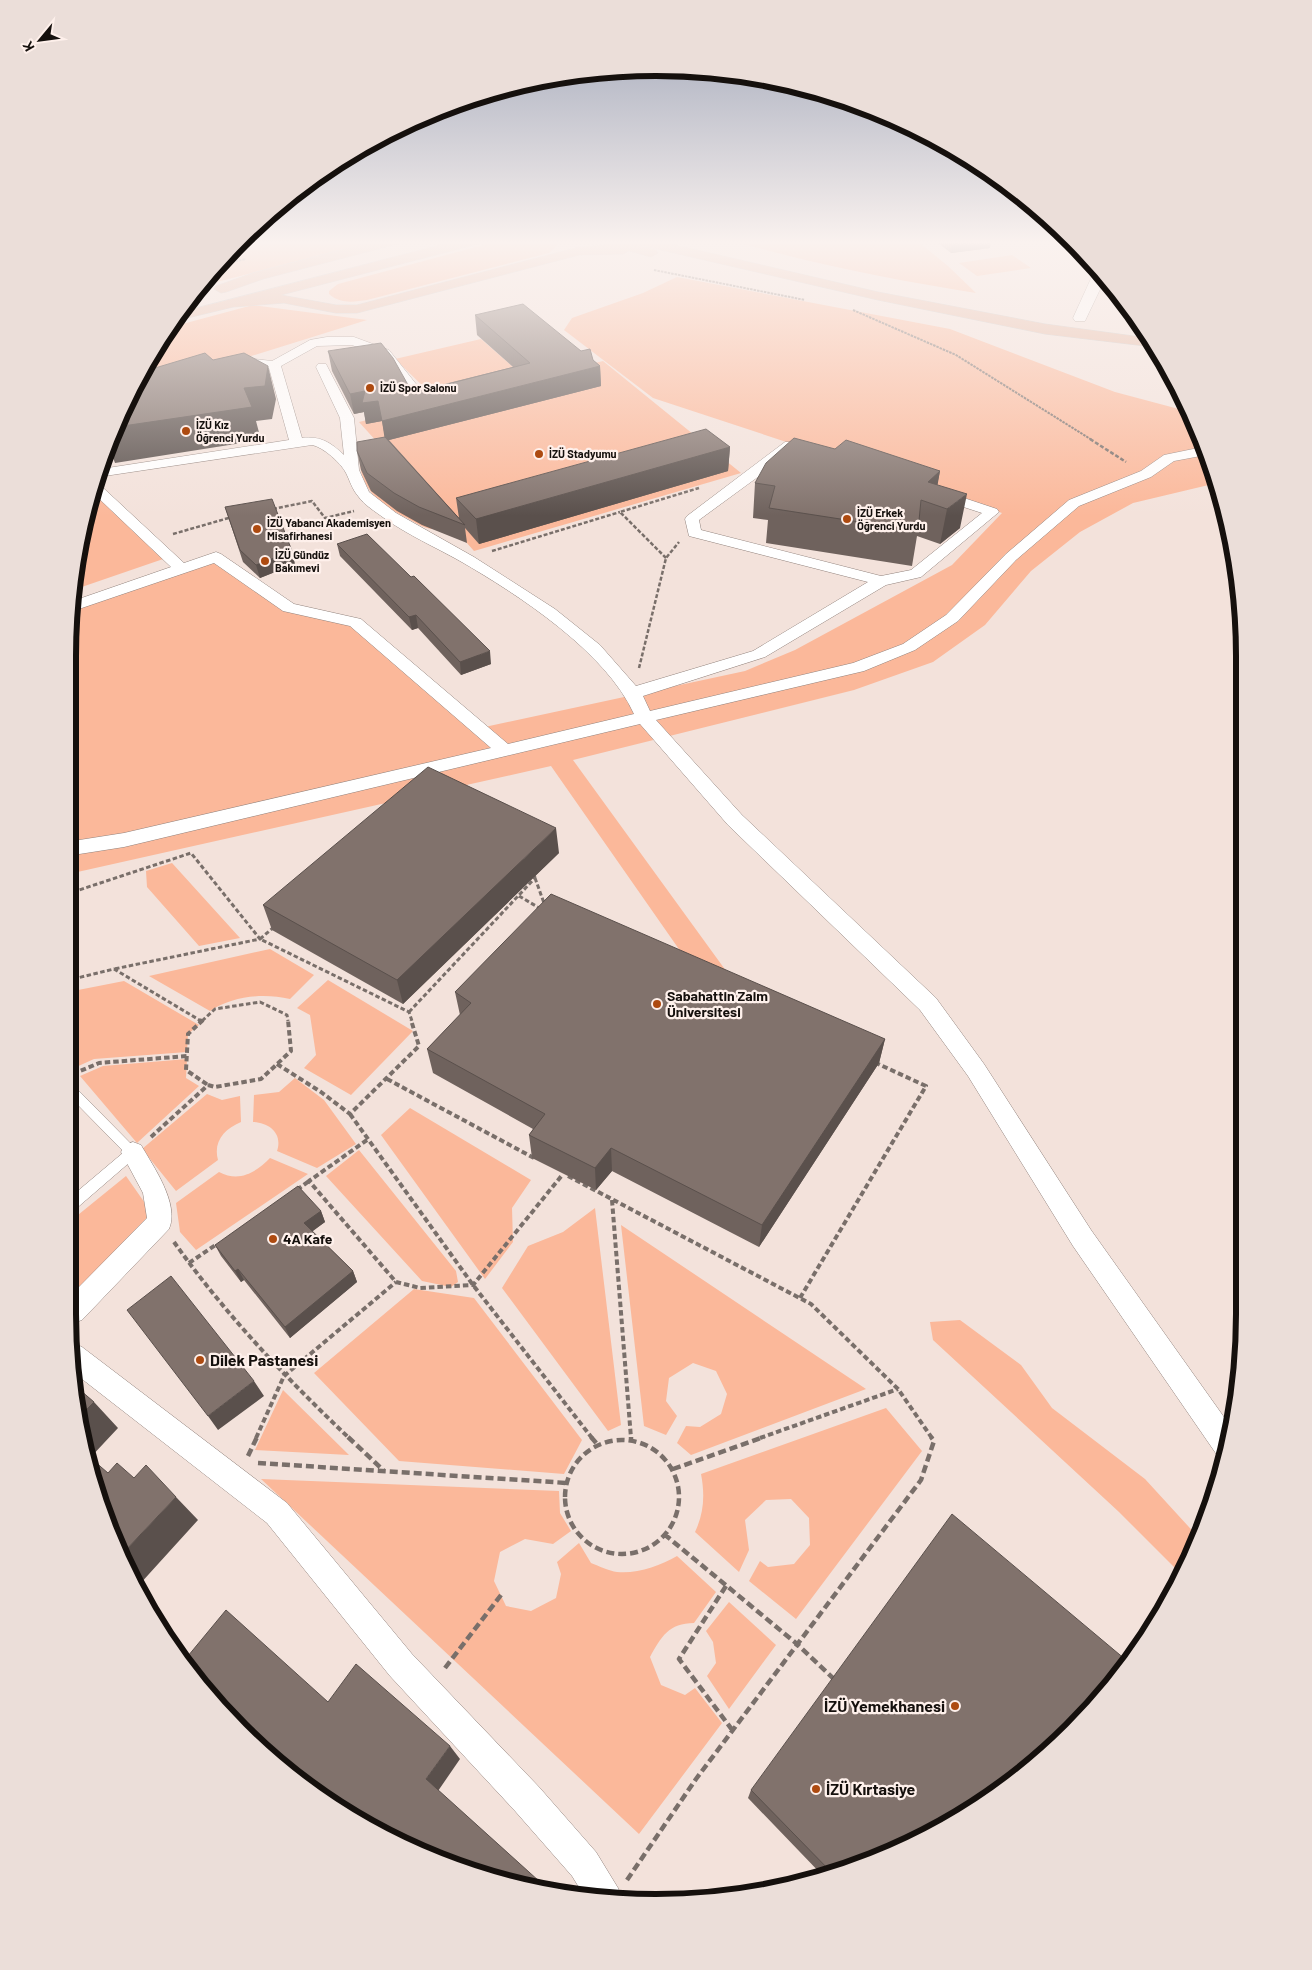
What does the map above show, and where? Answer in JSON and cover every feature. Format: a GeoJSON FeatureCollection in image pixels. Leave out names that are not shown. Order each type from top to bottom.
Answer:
{"type":"FeatureCollection","features":[{"type":"Feature","properties":{"kind":"main road"},"geometry":{"type":"LineString","coordinates":[[1067,332],[1143,342]]}},
{"type":"Feature","properties":{"kind":"street"},"geometry":{"type":"LineString","coordinates":[[227,364],[236,361],[274,365],[314,344],[328,341],[354,341],[385,353],[426,404]]}},
{"type":"Feature","properties":{"kind":"street"},"geometry":{"type":"LineString","coordinates":[[274,365],[297,444]]}},
{"type":"Feature","properties":{"kind":"street"},"geometry":{"type":"LineString","coordinates":[[322,367],[347,418],[352,470],[360,489],[375,506],[469,560],[549,612],[594,648],[633,693],[644,717],[735,820],[928,1004],[976,1070],[1082,1238],[1222,1438]]}},
{"type":"Feature","properties":{"kind":"street"},"geometry":{"type":"LineString","coordinates":[[107,471],[312,441],[324,443],[352,470]]}},
{"type":"Feature","properties":{"kind":"street"},"geometry":{"type":"LineString","coordinates":[[808,451],[790,445],[692,519],[694,533],[881,581]]}},
{"type":"Feature","properties":{"kind":"street"},"geometry":{"type":"LineString","coordinates":[[76,848],[124,840],[858,667],[909,647],[952,618],[1011,557],[1074,502],[1146,474],[1169,458],[1186,452],[1198,451]]}},
{"type":"Feature","properties":{"kind":"street"},"geometry":{"type":"LineString","coordinates":[[633,693],[759,654],[881,581],[916,574],[992,512],[928,491]]}},
{"type":"Feature","properties":{"kind":"street"},"geometry":{"type":"LineString","coordinates":[[100,493],[182,569]]}},
{"type":"Feature","properties":{"kind":"street"},"geometry":{"type":"LineString","coordinates":[[78,604],[216,558],[288,608],[355,622],[504,750]]}},
{"type":"Feature","properties":{"kind":"street"},"geometry":{"type":"LineString","coordinates":[[76,1308],[160,1221],[154,1192],[134,1152]]}},
{"type":"Feature","properties":{"kind":"street"},"geometry":{"type":"LineString","coordinates":[[78,1360],[277,1513],[401,1665],[527,1799],[584,1864],[615,1892]]}},
{"type":"Feature","properties":{"kind":"lane"},"geometry":{"type":"LineString","coordinates":[[76,1096],[134,1152],[76,1201]]}},
{"type":"Feature","properties":{"kind":"path"},"geometry":{"type":"LineString","coordinates":[[903,332],[956,355],[1146,474]]}},
{"type":"Feature","properties":{"kind":"path"},"geometry":{"type":"LineString","coordinates":[[487,553],[727,479],[738,484]]}},
{"type":"Feature","properties":{"kind":"path"},"geometry":{"type":"LineString","coordinates":[[266,510],[312,501],[325,518],[375,506]]}},
{"type":"Feature","properties":{"kind":"path"},"geometry":{"type":"LineString","coordinates":[[620,512],[666,558]]}},
{"type":"Feature","properties":{"kind":"path"},"geometry":{"type":"LineString","coordinates":[[151,540],[238,516]]}},
{"type":"Feature","properties":{"kind":"path"},"geometry":{"type":"LineString","coordinates":[[633,693],[666,558],[683,536],[694,533]]}},
{"type":"Feature","properties":{"kind":"path"},"geometry":{"type":"LineString","coordinates":[[76,891],[191,853],[260,939],[409,1012],[419,1046],[350,1114]]}},
{"type":"Feature","properties":{"kind":"path"},"geometry":{"type":"LineString","coordinates":[[519,896],[546,911],[532,867]]}},
{"type":"Feature","properties":{"kind":"path"},"geometry":{"type":"LineString","coordinates":[[409,1012],[535,878]]}},
{"type":"Feature","properties":{"kind":"path"},"geometry":{"type":"LineString","coordinates":[[76,978],[260,939],[275,926]]}},
{"type":"Feature","properties":{"kind":"path"},"geometry":{"type":"LineString","coordinates":[[114,969],[202,1022]]}},
{"type":"Feature","properties":{"kind":"path"},"geometry":{"type":"LineString","coordinates":[[260,1002],[287,1015],[291,1051],[261,1078],[215,1087],[208,1085],[186,1070],[186,1056],[188,1034],[215,1009],[260,1002]]}},
{"type":"Feature","properties":{"kind":"path"},"geometry":{"type":"LineString","coordinates":[[76,1073],[99,1063],[186,1056]]}},
{"type":"Feature","properties":{"kind":"path"},"geometry":{"type":"LineString","coordinates":[[800,1298],[926,1086],[873,1062]]}},
{"type":"Feature","properties":{"kind":"path"},"geometry":{"type":"LineString","coordinates":[[277,1064],[321,1092],[350,1114],[472,1285],[597,1444]]}},
{"type":"Feature","properties":{"kind":"path"},"geometry":{"type":"LineString","coordinates":[[387,1079],[537,1160]]}},
{"type":"Feature","properties":{"kind":"path"},"geometry":{"type":"LineString","coordinates":[[134,1152],[208,1085]]}},
{"type":"Feature","properties":{"kind":"path"},"geometry":{"type":"LineString","coordinates":[[293,1192],[367,1140]]}},
{"type":"Feature","properties":{"kind":"path"},"geometry":{"type":"LineString","coordinates":[[555,1169],[811,1304],[898,1389],[934,1441],[921,1480],[732,1730],[615,1892]]}},
{"type":"Feature","properties":{"kind":"path"},"geometry":{"type":"LineString","coordinates":[[309,1181],[396,1282],[420,1288],[472,1285],[564,1174]]}},
{"type":"Feature","properties":{"kind":"path"},"geometry":{"type":"LineString","coordinates":[[612,1199],[631,1439]]}},
{"type":"Feature","properties":{"kind":"path"},"geometry":{"type":"LineString","coordinates":[[160,1221],[189,1263],[284,1376],[384,1471]]}},
{"type":"Feature","properties":{"kind":"path"},"geometry":{"type":"LineString","coordinates":[[189,1263],[221,1242]]}},
{"type":"Feature","properties":{"kind":"path"},"geometry":{"type":"LineString","coordinates":[[208,1460],[245,1462],[284,1376],[396,1282]]}},
{"type":"Feature","properties":{"kind":"path"},"geometry":{"type":"LineString","coordinates":[[673,1469],[898,1389]]}},
{"type":"Feature","properties":{"kind":"path"},"geometry":{"type":"LineString","coordinates":[[614,1439],[631,1439],[648,1444],[662,1454],[673,1469],[678,1486],[678,1505],[672,1524],[664,1534],[643,1551],[624,1555],[604,1553],[587,1544],[574,1529],[566,1510],[567,1483],[571,1471],[583,1455],[597,1444],[614,1439]]}},
{"type":"Feature","properties":{"kind":"path"},"geometry":{"type":"LineString","coordinates":[[255,1463],[567,1483]]}},
{"type":"Feature","properties":{"kind":"path"},"geometry":{"type":"LineString","coordinates":[[664,1534],[797,1644],[835,1680]]}},
{"type":"Feature","properties":{"kind":"path"},"geometry":{"type":"LineString","coordinates":[[726,1586],[679,1659],[732,1730]]}},
{"type":"Feature","properties":{"kind":"path"},"geometry":{"type":"LineString","coordinates":[[426,1693],[501,1595]]}},
{"type":"Feature","properties":{"kind":"shaded area"},"geometry":{"type":"Polygon","coordinates":[[[175,332],[329,332],[141,390],[175,332]]]}},
{"type":"Feature","properties":{"kind":"shaded area"},"geometry":{"type":"Polygon","coordinates":[[[567,332],[958,332],[1115,392],[1180,409],[1192,434],[1210,485],[1133,503],[1080,532],[1031,571],[985,625],[933,662],[854,690],[573,760],[729,975],[697,975],[551,766],[76,872],[76,656],[78,604],[216,557],[289,608],[355,622],[480,728],[745,671],[795,650],[952,565],[1002,513],[653,398],[567,332]]]}},
{"type":"Feature","properties":{"kind":"shaded area"},"geometry":{"type":"Polygon","coordinates":[[[481,339],[520,373],[432,395],[395,359],[481,339]]]}},
{"type":"Feature","properties":{"kind":"shaded area","name":"İZÜ Stadyumu"},"geometry":{"type":"Polygon","coordinates":[[[603,361],[741,473],[474,551],[450,524],[441,528],[429,528],[389,508],[373,495],[363,479],[360,458],[378,443],[359,422],[603,361]]]}},
{"type":"Feature","properties":{"kind":"shaded area"},"geometry":{"type":"Polygon","coordinates":[[[100,493],[169,557],[80,588],[87,543],[100,493]]]}},
{"type":"Feature","properties":{"kind":"shaded area"},"geometry":{"type":"Polygon","coordinates":[[[172,863],[240,938],[199,946],[147,887],[146,871],[172,863]]]}},
{"type":"Feature","properties":{"kind":"shaded area"},"geometry":{"type":"Polygon","coordinates":[[[270,949],[314,975],[290,999],[269,996],[248,997],[228,1002],[210,1011],[149,976],[270,949]]]}},
{"type":"Feature","properties":{"kind":"shaded area"},"geometry":{"type":"Polygon","coordinates":[[[328,980],[413,1031],[351,1095],[304,1068],[316,1055],[310,1015],[297,1008],[328,980]]]}},
{"type":"Feature","properties":{"kind":"shaded area"},"geometry":{"type":"Polygon","coordinates":[[[124,981],[199,1025],[188,1034],[187,1052],[94,1059],[76,1067],[76,990],[124,981]]]}},
{"type":"Feature","properties":{"kind":"shaded area"},"geometry":{"type":"Polygon","coordinates":[[[187,1059],[186,1078],[199,1086],[137,1143],[80,1076],[103,1066],[187,1059]]]}},
{"type":"Feature","properties":{"kind":"shaded area"},"geometry":{"type":"Polygon","coordinates":[[[295,1078],[324,1100],[356,1144],[317,1168],[277,1151],[278,1139],[273,1130],[264,1124],[253,1122],[254,1095],[279,1092],[295,1078]]]}},
{"type":"Feature","properties":{"kind":"shaded area"},"geometry":{"type":"Polygon","coordinates":[[[207,1094],[222,1100],[240,1096],[241,1122],[230,1128],[221,1137],[217,1147],[218,1160],[176,1191],[142,1149],[207,1094]]]}},
{"type":"Feature","properties":{"kind":"shaded area"},"geometry":{"type":"Polygon","coordinates":[[[410,1108],[531,1180],[512,1208],[513,1242],[485,1279],[381,1135],[410,1108]]]}},
{"type":"Feature","properties":{"kind":"shaded area"},"geometry":{"type":"Polygon","coordinates":[[[359,1150],[456,1271],[458,1282],[451,1287],[422,1281],[326,1176],[359,1150]]]}},
{"type":"Feature","properties":{"kind":"shaded area"},"geometry":{"type":"Polygon","coordinates":[[[270,1158],[308,1174],[196,1250],[180,1232],[176,1203],[219,1172],[227,1175],[241,1176],[259,1168],[270,1158]]]}},
{"type":"Feature","properties":{"kind":"shaded area"},"geometry":{"type":"Polygon","coordinates":[[[126,1176],[154,1216],[76,1298],[76,1217],[126,1176]]]}},
{"type":"Feature","properties":{"kind":"shaded area"},"geometry":{"type":"Polygon","coordinates":[[[595,1208],[621,1425],[608,1431],[502,1288],[528,1246],[563,1232],[595,1208]]]}},
{"type":"Feature","properties":{"kind":"shaded area"},"geometry":{"type":"Polygon","coordinates":[[[621,1225],[866,1389],[691,1455],[677,1443],[686,1426],[700,1427],[721,1414],[727,1394],[716,1371],[693,1363],[669,1378],[666,1401],[677,1416],[666,1435],[644,1426],[621,1225]]]}},
{"type":"Feature","properties":{"kind":"shaded area"},"geometry":{"type":"Polygon","coordinates":[[[414,1289],[474,1298],[582,1440],[564,1474],[399,1461],[314,1373],[414,1289]]]}},
{"type":"Feature","properties":{"kind":"shaded area"},"geometry":{"type":"Polygon","coordinates":[[[960,1320],[1021,1365],[1052,1408],[1145,1479],[1193,1532],[1176,1569],[1119,1512],[933,1340],[930,1322],[960,1320]]]}},
{"type":"Feature","properties":{"kind":"shaded area"},"geometry":{"type":"Polygon","coordinates":[[[283,1390],[349,1455],[255,1450],[283,1390]]]}},
{"type":"Feature","properties":{"kind":"shaded area"},"geometry":{"type":"Polygon","coordinates":[[[886,1408],[922,1451],[796,1619],[749,1581],[760,1561],[768,1567],[794,1564],[810,1545],[809,1518],[791,1499],[766,1500],[745,1520],[749,1550],[739,1572],[695,1532],[703,1504],[701,1474],[886,1408]]]}},
{"type":"Feature","properties":{"kind":"shaded area"},"geometry":{"type":"Polygon","coordinates":[[[261,1479],[559,1491],[560,1513],[571,1531],[553,1544],[525,1539],[500,1552],[494,1581],[506,1606],[531,1611],[556,1598],[561,1574],[557,1562],[579,1543],[591,1563],[617,1572],[632,1572],[648,1568],[677,1556],[716,1592],[694,1623],[672,1628],[662,1637],[650,1657],[661,1685],[685,1695],[695,1688],[722,1723],[639,1834],[261,1479]]]}},
{"type":"Feature","properties":{"kind":"shaded area"},"geometry":{"type":"Polygon","coordinates":[[[729,1602],[776,1645],[729,1709],[707,1676],[716,1663],[713,1642],[706,1631],[729,1602]]]}},
{"type":"Feature","properties":{"kind":"building"},"geometry":{"type":"Polygon","coordinates":[[[494,332],[557,332],[581,351],[590,349],[593,360],[600,366],[382,421],[378,401],[362,403],[365,391],[350,394],[328,351],[381,343],[393,358],[412,392],[530,363],[494,332]]]}},
{"type":"Feature","properties":{"kind":"building"},"geometry":{"type":"Polygon","coordinates":[[[205,353],[213,360],[244,353],[268,366],[265,386],[244,388],[252,407],[124,426],[153,369],[205,353]]]}},
{"type":"Feature","properties":{"kind":"building"},"geometry":{"type":"Polygon","coordinates":[[[706,429],[730,447],[476,519],[456,498],[706,429]]]}},
{"type":"Feature","properties":{"kind":"building"},"geometry":{"type":"Polygon","coordinates":[[[385,437],[465,525],[419,507],[394,493],[367,473],[357,451],[357,442],[385,437]]]}},
{"type":"Feature","properties":{"kind":"building"},"geometry":{"type":"Polygon","coordinates":[[[794,438],[835,449],[846,440],[940,471],[928,482],[967,494],[947,509],[921,500],[918,531],[769,508],[775,486],[755,483],[766,463],[794,438]]]}},
{"type":"Feature","properties":{"kind":"building"},"geometry":{"type":"Polygon","coordinates":[[[272,499],[292,551],[256,565],[240,550],[225,507],[272,499]]]}},
{"type":"Feature","properties":{"kind":"building"},"geometry":{"type":"Polygon","coordinates":[[[367,534],[411,577],[414,576],[490,651],[460,662],[416,615],[409,617],[337,544],[367,534]]]}},
{"type":"Feature","properties":{"kind":"building"},"geometry":{"type":"Polygon","coordinates":[[[428,767],[556,828],[397,980],[263,905],[428,767]]]}},
{"type":"Feature","properties":{"kind":"building"},"geometry":{"type":"Polygon","coordinates":[[[551,894],[885,1039],[762,1225],[611,1148],[595,1168],[529,1135],[545,1114],[427,1049],[471,1003],[455,992],[551,894]]]}},
{"type":"Feature","properties":{"kind":"building"},"geometry":{"type":"Polygon","coordinates":[[[298,1186],[321,1211],[304,1223],[353,1271],[285,1327],[238,1269],[235,1271],[215,1245],[298,1186]]]}},
{"type":"Feature","properties":{"kind":"building","name":"Dilek Pastanesi"},"geometry":{"type":"Polygon","coordinates":[[[171,1276],[254,1381],[208,1416],[127,1310],[171,1276]]]}},
{"type":"Feature","properties":{"kind":"building"},"geometry":{"type":"Polygon","coordinates":[[[81,1391],[94,1402],[84,1412],[81,1391]]]}},
{"type":"Feature","properties":{"kind":"building"},"geometry":{"type":"Polygon","coordinates":[[[96,1462],[108,1473],[117,1463],[134,1478],[146,1465],[176,1497],[126,1549],[107,1500],[96,1462]]]}},
{"type":"Feature","properties":{"kind":"building","name":"İZÜ Yemekhanesi"},"geometry":{"type":"Polygon","coordinates":[[[952,1514],[1123,1657],[1092,1696],[1066,1724],[1009,1774],[946,1816],[878,1850],[842,1863],[827,1868],[751,1790],[952,1514]]]}},
{"type":"Feature","properties":{"kind":"building"},"geometry":{"type":"Polygon","coordinates":[[[226,1610],[328,1702],[356,1664],[450,1746],[426,1779],[540,1882],[506,1874],[434,1850],[366,1816],[334,1796],[303,1774],[246,1724],[220,1696],[188,1656],[226,1610]]]}},
{"type":"Feature","properties":{"kind":"place","name":"İZÜ Spor Salonu"},"geometry":{"type":"Point","coordinates":[370,388]}},
{"type":"Feature","properties":{"kind":"place","name":"İZÜ Kız Öğrenci Yurdu"},"geometry":{"type":"Point","coordinates":[186,431]}},
{"type":"Feature","properties":{"kind":"place","name":"İZÜ Stadyumu"},"geometry":{"type":"Point","coordinates":[539,454]}},
{"type":"Feature","properties":{"kind":"place","name":"İZÜ Erkek Öğrenci Yurdu"},"geometry":{"type":"Point","coordinates":[847,519]}},
{"type":"Feature","properties":{"kind":"place","name":"İZÜ Yabancı Akademisyen Misafirhanesi"},"geometry":{"type":"Point","coordinates":[257,529]}},
{"type":"Feature","properties":{"kind":"place","name":"İZÜ Gündüz Bakımevi"},"geometry":{"type":"Point","coordinates":[265,561]}},
{"type":"Feature","properties":{"kind":"place","name":"Sabahattin Zaim Üniversitesi"},"geometry":{"type":"Point","coordinates":[657,1004]}},
{"type":"Feature","properties":{"kind":"place","name":"4A Kafe"},"geometry":{"type":"Point","coordinates":[273,1239]}},
{"type":"Feature","properties":{"kind":"place","name":"Dilek Pastanesi"},"geometry":{"type":"Point","coordinates":[200,1360]}},
{"type":"Feature","properties":{"kind":"place","name":"İZÜ Yemekhanesi"},"geometry":{"type":"Point","coordinates":[955,1706]}},
{"type":"Feature","properties":{"kind":"place","name":"İZÜ Kırtasiye"},"geometry":{"type":"Point","coordinates":[816,1789]}}]}
